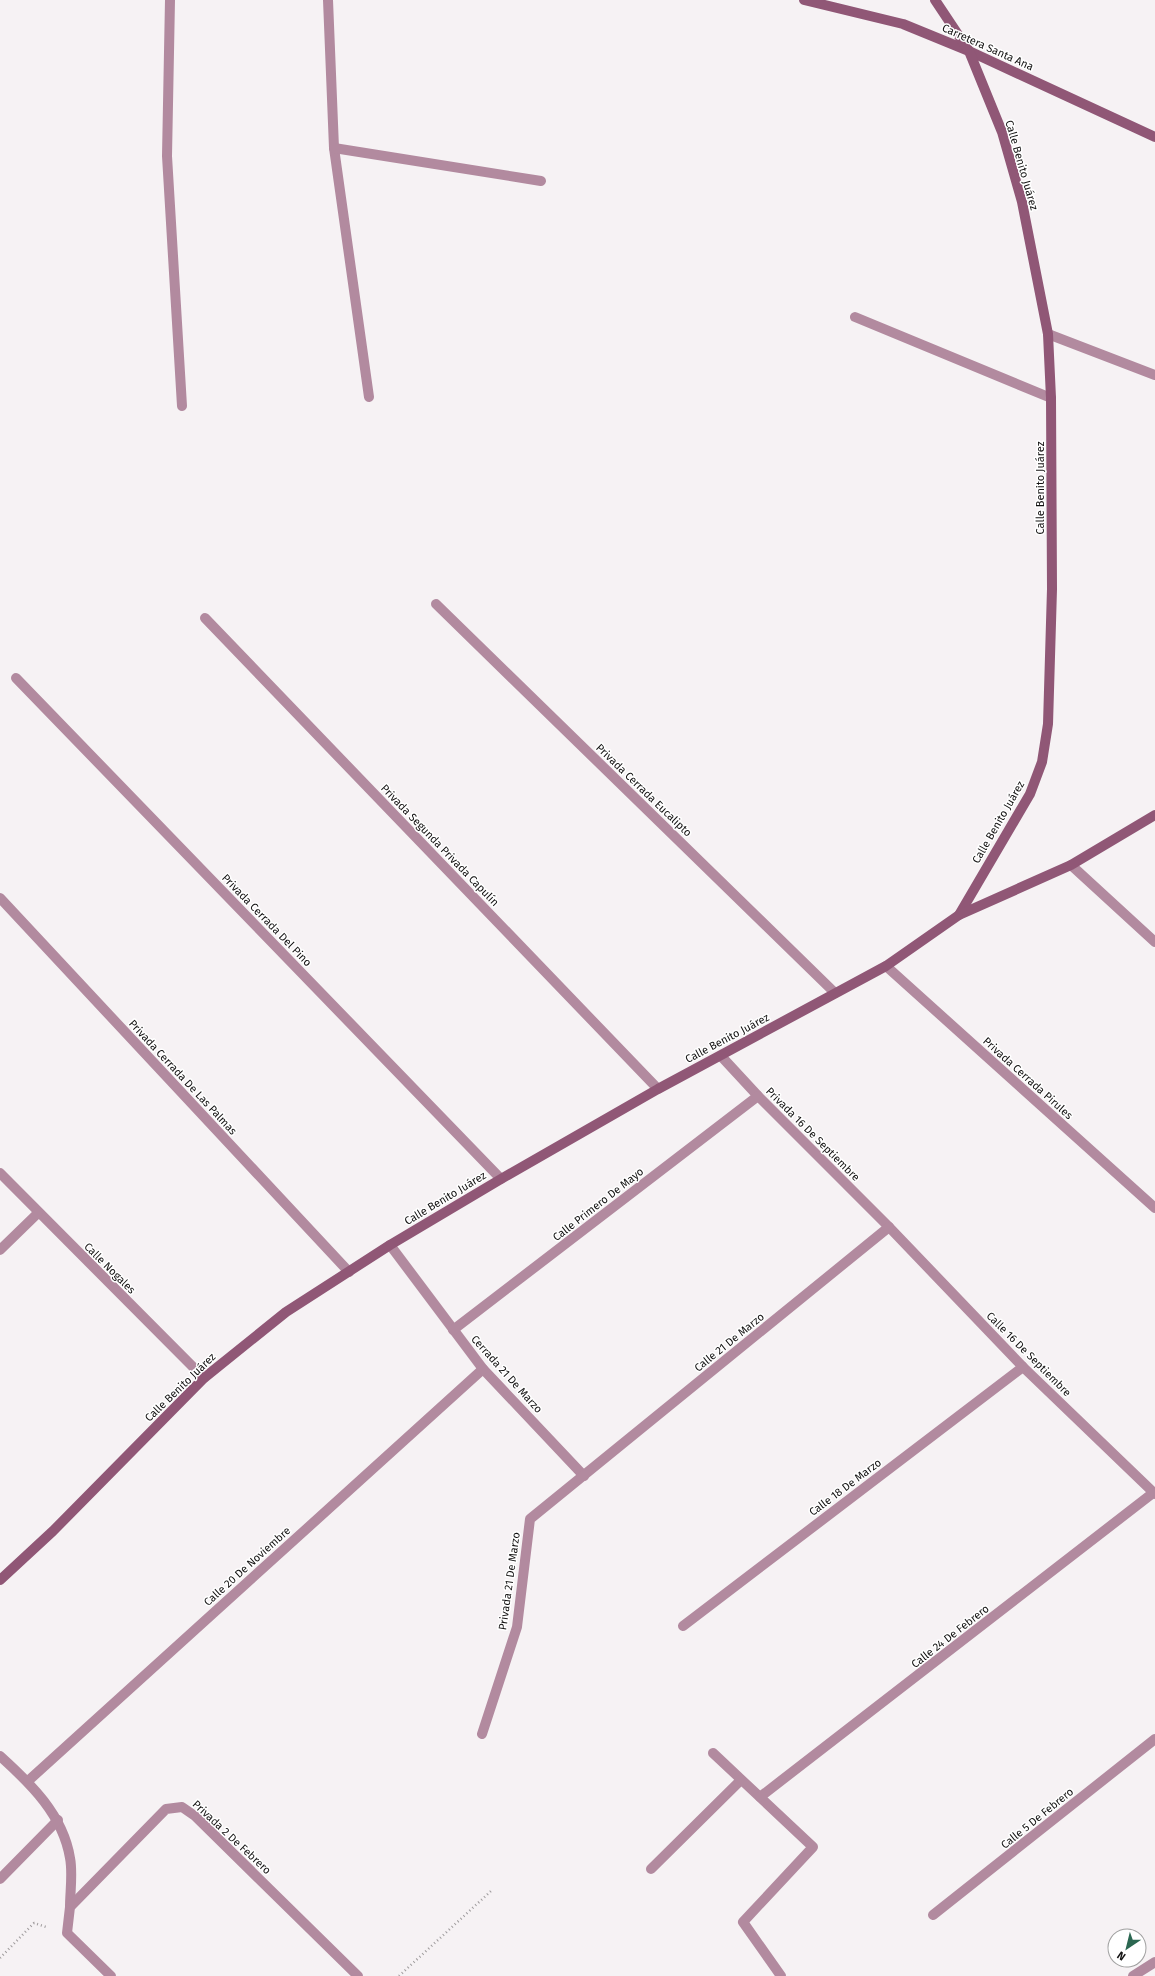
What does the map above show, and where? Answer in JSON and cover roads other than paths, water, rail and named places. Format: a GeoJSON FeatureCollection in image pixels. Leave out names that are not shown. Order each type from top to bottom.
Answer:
{"type":"FeatureCollection","features":[{"type":"Feature","properties":{"kind":"street"},"geometry":{"type":"LineString","coordinates":[[170,0],[167,156],[182,406]]}},
{"type":"Feature","properties":{"kind":"street"},"geometry":{"type":"LineString","coordinates":[[328,0],[334,148],[369,397]]}},
{"type":"Feature","properties":{"kind":"street","name":"Carretera Santa Ana"},"geometry":{"type":"LineString","coordinates":[[804,0],[903,24],[969,51],[1155,137]]}},
{"type":"Feature","properties":{"kind":"street","name":"Calle Benito Juárez"},"geometry":{"type":"LineString","coordinates":[[935,0],[969,51],[1002,132],[1022,202],[1048,334],[1051,398],[1052,589],[1048,724],[1042,762],[1030,794],[958,915]]}},
{"type":"Feature","properties":{"kind":"street"},"geometry":{"type":"LineString","coordinates":[[334,148],[541,181]]}},
{"type":"Feature","properties":{"kind":"street"},"geometry":{"type":"LineString","coordinates":[[855,317],[1051,398]]}},
{"type":"Feature","properties":{"kind":"street"},"geometry":{"type":"LineString","coordinates":[[1048,334],[1155,375]]}},
{"type":"Feature","properties":{"kind":"street","name":"Privada Cerrada Eucalipto"},"geometry":{"type":"LineString","coordinates":[[436,604],[835,993]]}},
{"type":"Feature","properties":{"kind":"street","name":"Privada Segunda Privada Capulín"},"geometry":{"type":"LineString","coordinates":[[205,618],[658,1089]]}},
{"type":"Feature","properties":{"kind":"street","name":"Privada Cerrada Del Pino"},"geometry":{"type":"LineString","coordinates":[[16,678],[501,1179]]}},
{"type":"Feature","properties":{"kind":"street","name":"Calle Benito Juárez"},"geometry":{"type":"LineString","coordinates":[[0,1580],[53,1531],[204,1378],[286,1312],[390,1245],[501,1179],[658,1089],[886,966],[958,915],[1070,865],[1155,814]]}},
{"type":"Feature","properties":{"kind":"street"},"geometry":{"type":"LineString","coordinates":[[1070,865],[1155,942]]}},
{"type":"Feature","properties":{"kind":"street","name":"Privada Cerrada De Las Palmas"},"geometry":{"type":"LineString","coordinates":[[0,898],[349,1272]]}},
{"type":"Feature","properties":{"kind":"street","name":"Privada Cerrada Pirules"},"geometry":{"type":"LineString","coordinates":[[886,966],[1155,1208]]}},
{"type":"Feature","properties":{"kind":"street","name":"Privada 16 De Septiembre"},"geometry":{"type":"LineString","coordinates":[[721,1056],[758,1096],[889,1227]]}},
{"type":"Feature","properties":{"kind":"street","name":"Calle Primero De Mayo"},"geometry":{"type":"LineString","coordinates":[[453,1330],[758,1096]]}},
{"type":"Feature","properties":{"kind":"street","name":"Calle Nogales"},"geometry":{"type":"LineString","coordinates":[[0,1173],[38,1213],[204,1378]]}},
{"type":"Feature","properties":{"kind":"street"},"geometry":{"type":"LineString","coordinates":[[0,1250],[38,1213]]}},
{"type":"Feature","properties":{"kind":"street","name":"Calle 16 De Septiembre"},"geometry":{"type":"LineString","coordinates":[[889,1227],[1023,1367],[1154,1494]]}},
{"type":"Feature","properties":{"kind":"street","name":"Calle 21 De Marzo"},"geometry":{"type":"LineString","coordinates":[[584,1476],[889,1227]]}},
{"type":"Feature","properties":{"kind":"street","name":"Cerrada 21 De Marzo"},"geometry":{"type":"LineString","coordinates":[[390,1245],[483,1369],[584,1476]]}},
{"type":"Feature","properties":{"kind":"street","name":"Calle 18 De Marzo"},"geometry":{"type":"LineString","coordinates":[[682,1626],[1023,1367]]}},
{"type":"Feature","properties":{"kind":"street","name":"Calle 20 De Noviembre"},"geometry":{"type":"LineString","coordinates":[[28,1781],[483,1369]]}},
{"type":"Feature","properties":{"kind":"street","name":"Privada 21 De Marzo"},"geometry":{"type":"LineString","coordinates":[[482,1734],[517,1627],[530,1520],[584,1476]]}},
{"type":"Feature","properties":{"kind":"street","name":"Calle 24 De Febrero"},"geometry":{"type":"LineString","coordinates":[[760,1797],[1154,1494]]}},
{"type":"Feature","properties":{"kind":"street","name":"Calle 5 De Febrero"},"geometry":{"type":"LineString","coordinates":[[934,1915],[1155,1739]]}},
{"type":"Feature","properties":{"kind":"street"},"geometry":{"type":"LineString","coordinates":[[713,1753],[813,1847],[743,1922],[781,1976]]}},
{"type":"Feature","properties":{"kind":"street"},"geometry":{"type":"LineString","coordinates":[[0,1756],[28,1781],[58,1820],[70,1858],[70,1908],[67,1934],[111,1976]]}},
{"type":"Feature","properties":{"kind":"street"},"geometry":{"type":"LineString","coordinates":[[651,1869],[741,1780]]}},
{"type":"Feature","properties":{"kind":"street","name":"Privada 2 De Febrero"},"geometry":{"type":"LineString","coordinates":[[70,1908],[166,1809],[182,1807],[195,1816],[358,1976]]}},
{"type":"Feature","properties":{"kind":"street"},"geometry":{"type":"LineString","coordinates":[[0,1880],[58,1820]]}},
{"type":"Feature","properties":{"kind":"street"},"geometry":{"type":"LineString","coordinates":[[1133,1976],[1155,1962]]}}]}
